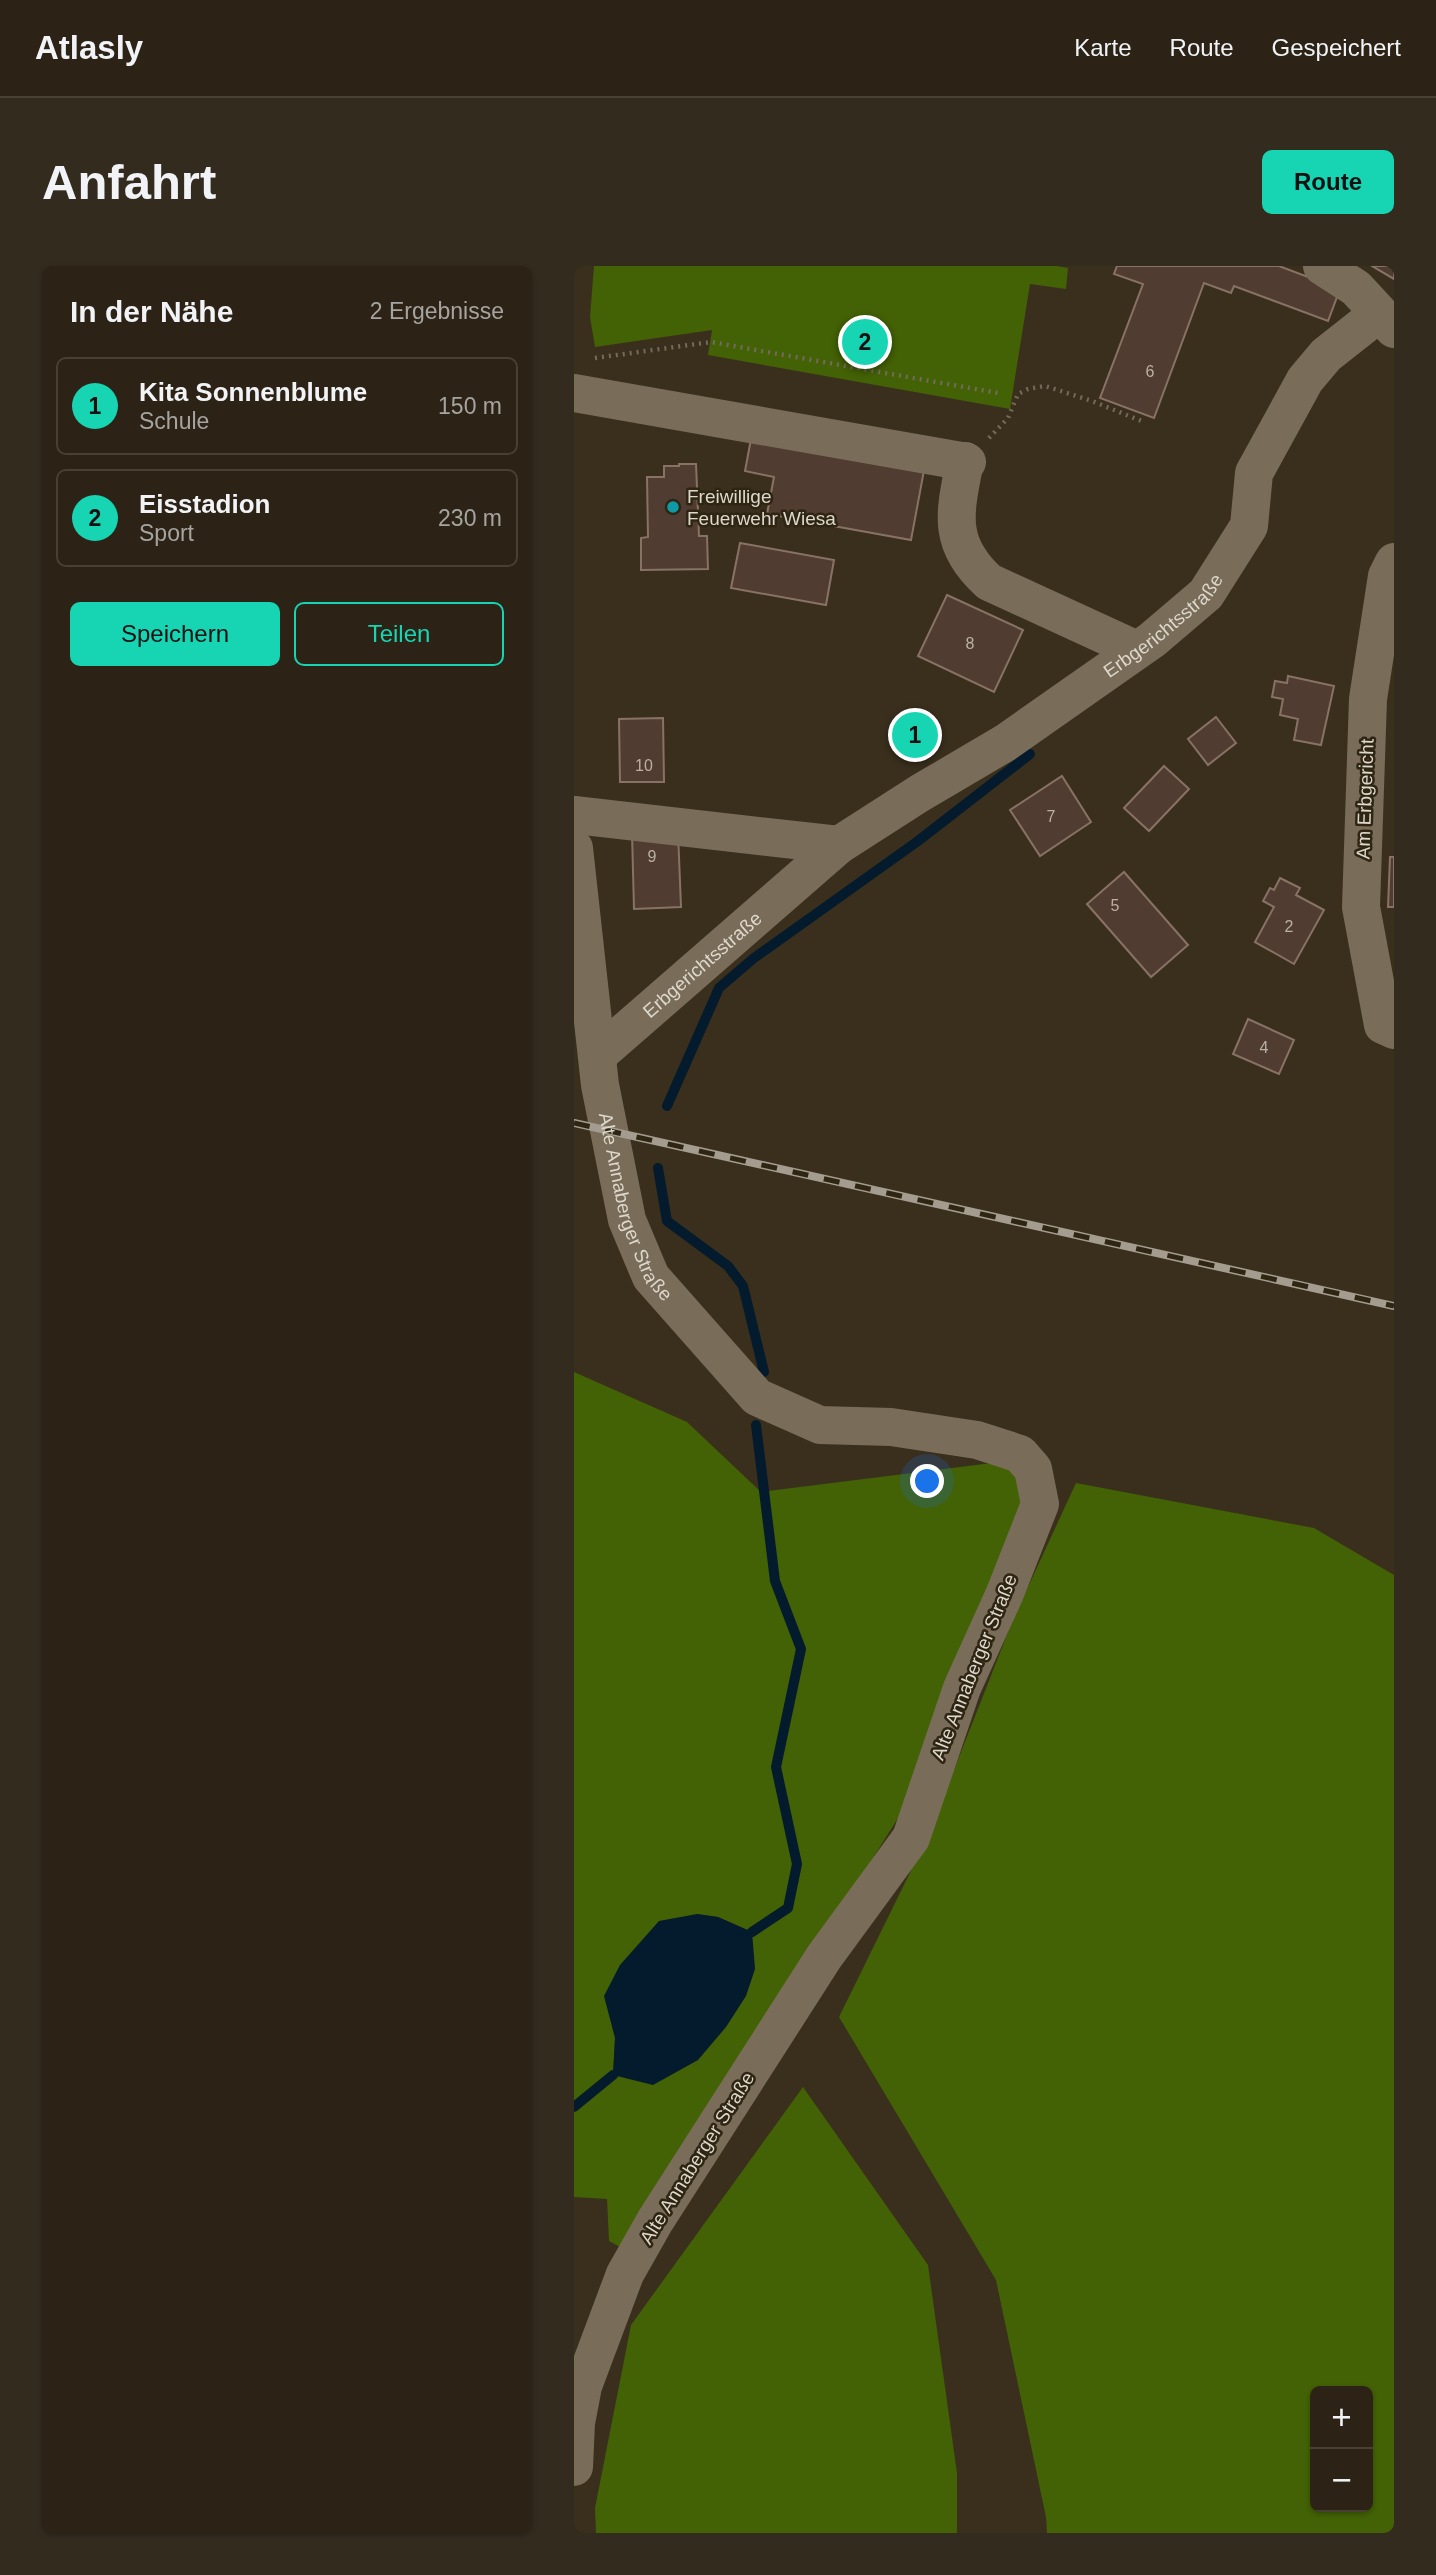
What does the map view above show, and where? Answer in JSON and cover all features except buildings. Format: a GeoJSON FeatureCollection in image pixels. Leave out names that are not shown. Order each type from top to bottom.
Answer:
{"type":"FeatureCollection","features":[{"type":"Feature","properties":{"kind":"street"},"geometry":{"type":"LineString","coordinates":[[1322,266],[1356,288],[1386,321]]}},
{"type":"Feature","properties":{"kind":"street","name":"Erbgerichtsstraße"},"geometry":{"type":"LineString","coordinates":[[599,1070],[839,845],[920,793],[1006,743],[1137,650],[1206,594],[1249,526],[1254,473],[1305,380],[1326,355],[1386,321]]}},
{"type":"Feature","properties":{"kind":"street"},"geometry":{"type":"LineString","coordinates":[[581,376],[966,461],[956,511],[957,526],[965,556],[975,569],[989,582],[1137,650]]}},
{"type":"Feature","properties":{"kind":"street","name":"Am Erbgericht"},"geometry":{"type":"LineString","coordinates":[[1394,562],[1387,576],[1368,699],[1361,907],[1383,1025],[1394,1030]]}},
{"type":"Feature","properties":{"kind":"street"},"geometry":{"type":"LineString","coordinates":[[574,815],[839,845]]}},
{"type":"Feature","properties":{"kind":"street","name":"Alte Annaberger Straße"},"geometry":{"type":"LineString","coordinates":[[574,848],[599,1070],[627,1220],[651,1277],[757,1397],[820,1425],[891,1427],[977,1440],[1020,1454],[1033,1469],[1040,1504],[1005,1592],[962,1688],[911,1838],[824,1957],[655,2221],[625,2274],[583,2386],[576,2423],[574,2467]]}},
{"type":"Feature","properties":{"kind":"path"},"geometry":{"type":"LineString","coordinates":[[581,376],[711,342],[998,393]]}},
{"type":"Feature","properties":{"kind":"path"},"geometry":{"type":"LineString","coordinates":[[966,461],[1008,418],[1018,394],[1028,389],[1045,386],[1093,401],[1144,422]]}},
{"type":"Feature","properties":{"kind":"green space"},"geometry":{"type":"Polygon","coordinates":[[[594,266],[1068,268],[1066,289],[1030,284],[1010,409],[708,355],[712,330],[595,347],[590,317],[594,266]]]}},
{"type":"Feature","properties":{"kind":"green space"},"geometry":{"type":"Polygon","coordinates":[[[574,1372],[687,1422],[761,1492],[1016,1460],[1030,1505],[905,1807],[751,2052],[631,2253],[609,2241],[607,2199],[574,2197],[574,1372]],[[697,1914],[615,2038],[613,2075],[752,1932],[718,1917],[697,1914]]]}},
{"type":"Feature","properties":{"kind":"green space"},"geometry":{"type":"Polygon","coordinates":[[[1076,1483],[1314,1528],[1394,1575],[1394,2533],[1047,2533],[1046,2517],[996,2280],[839,2017],[928,1836],[1014,1617],[1076,1483]]]}},
{"type":"Feature","properties":{"kind":"green space"},"geometry":{"type":"Polygon","coordinates":[[[803,2087],[928,2265],[957,2473],[957,2533],[596,2533],[595,2508],[631,2325],[803,2087]]]}},
{"type":"Feature","properties":{"kind":"water"},"geometry":{"type":"Polygon","coordinates":[[[697,1914],[718,1917],[752,1932],[755,1969],[746,1996],[726,2027],[698,2060],[653,2085],[613,2075],[615,2038],[604,1996],[620,1965],[659,1921],[697,1914]]]}},
{"type":"Feature","properties":{"kind":"waterway"},"geometry":{"type":"LineString","coordinates":[[667,1106],[719,988],[754,958],[918,841],[1030,754]]}},
{"type":"Feature","properties":{"kind":"waterway"},"geometry":{"type":"LineString","coordinates":[[658,1168],[667,1221],[728,1266],[743,1286],[764,1372]]}},
{"type":"Feature","properties":{"kind":"waterway"},"geometry":{"type":"LineString","coordinates":[[752,1932],[788,1908],[797,1864],[776,1767],[801,1649],[775,1581],[756,1425]]}},
{"type":"Feature","properties":{"kind":"waterway"},"geometry":{"type":"LineString","coordinates":[[574,2107],[613,2075]]}},
{"type":"Feature","properties":{"kind":"railway"},"geometry":{"type":"LineString","coordinates":[[574,1123],[1394,1306]]}},
{"type":"Feature","properties":{"kind":"place","name":"Eisstadion"},"geometry":{"type":"Point","coordinates":[865,342]}},
{"type":"Feature","properties":{"kind":"place","name":"Freiwillige Feuerwehr Wiesa"},"geometry":{"type":"Point","coordinates":[673,507]}},
{"type":"Feature","properties":{"kind":"place","name":"Kita Sonnenblume"},"geometry":{"type":"Point","coordinates":[915,735]}}]}
